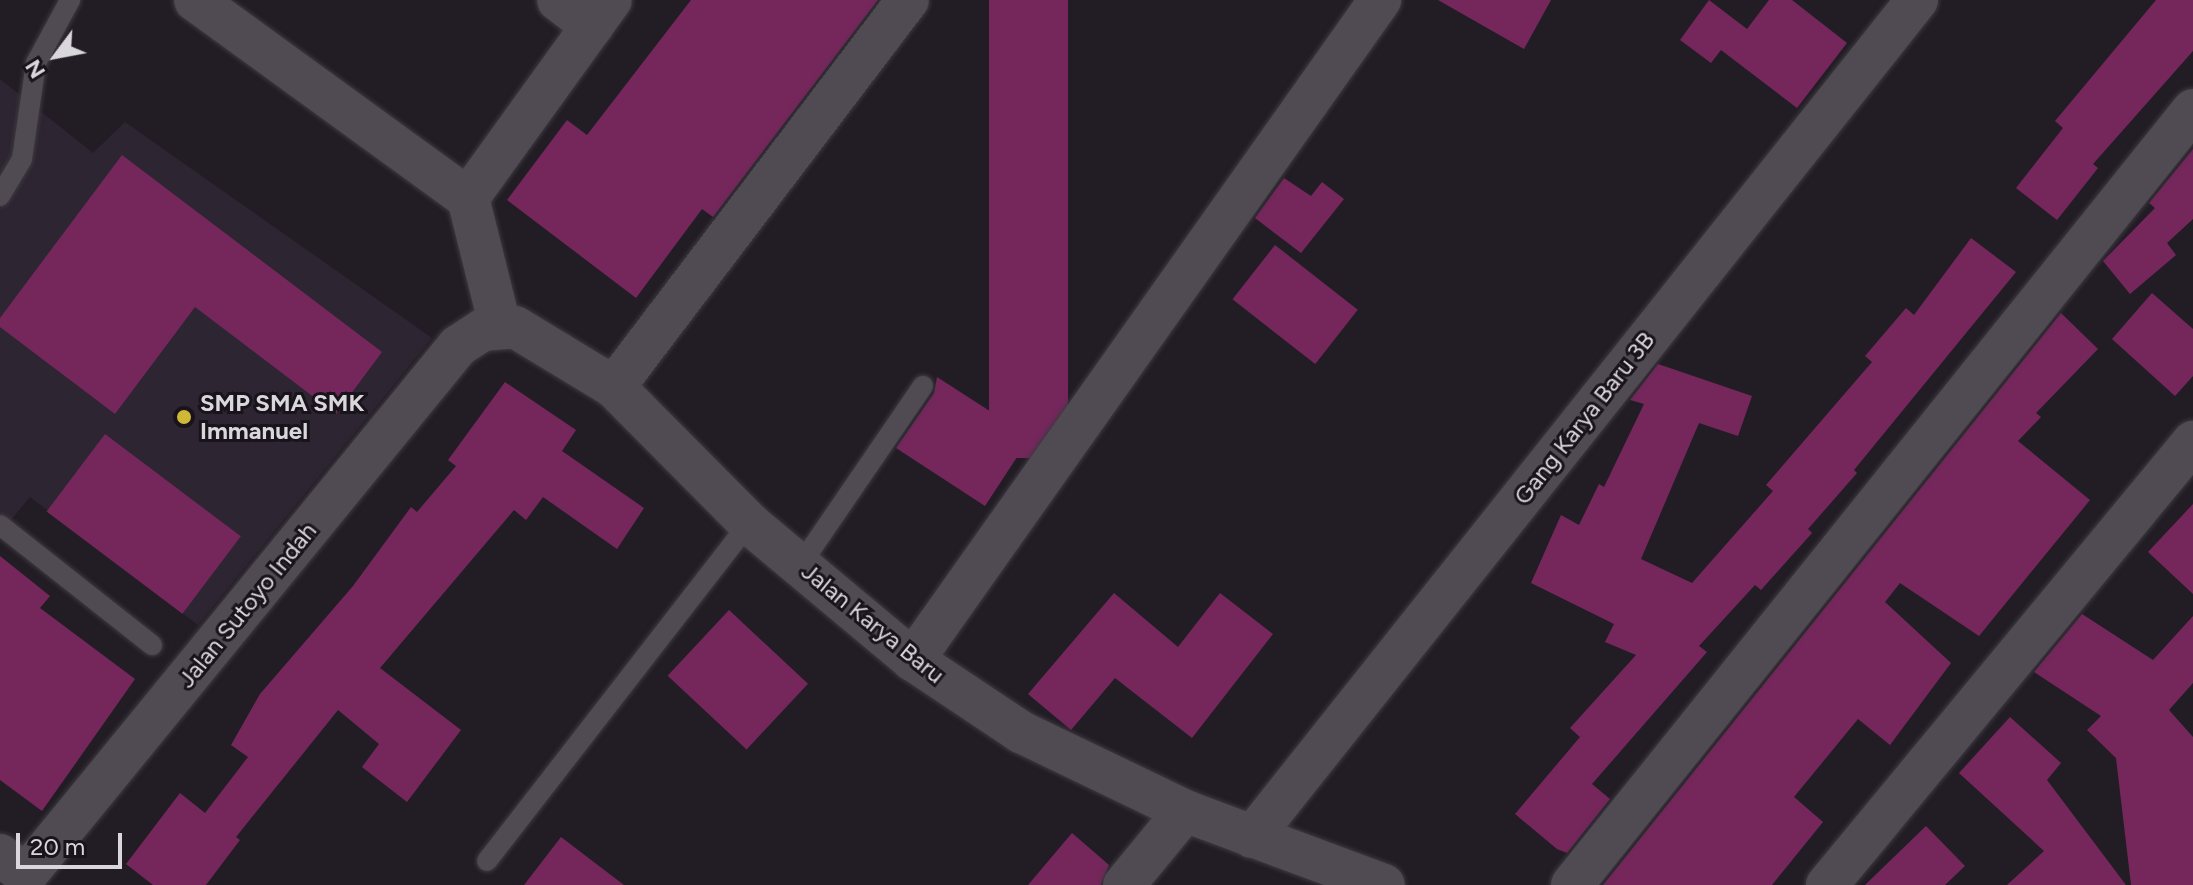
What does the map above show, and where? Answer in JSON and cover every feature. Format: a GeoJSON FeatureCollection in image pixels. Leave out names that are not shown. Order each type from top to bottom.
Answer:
{"type":"FeatureCollection","features":[{"type":"Feature","properties":{"kind":"street"},"geometry":{"type":"LineString","coordinates":[[195,0],[468,198],[500,326]]}},
{"type":"Feature","properties":{"kind":"street"},"geometry":{"type":"LineString","coordinates":[[468,198],[601,13],[558,0]]}},
{"type":"Feature","properties":{"kind":"street"},"geometry":{"type":"LineString","coordinates":[[614,387],[908,0]]}},
{"type":"Feature","properties":{"kind":"street"},"geometry":{"type":"LineString","coordinates":[[913,660],[1380,0]]}},
{"type":"Feature","properties":{"kind":"street","name":"Gang Karya Baru 3B"},"geometry":{"type":"LineString","coordinates":[[1252,837],[1917,0]]}},
{"type":"Feature","properties":{"kind":"street"},"geometry":{"type":"LineString","coordinates":[[1572,885],[2076,262],[2193,110]]}},
{"type":"Feature","properties":{"kind":"street","name":"Jalan Karya Baru"},"geometry":{"type":"LineString","coordinates":[[500,326],[531,334],[614,387],[749,523],[913,660],[1021,732],[1185,811],[1384,885]]}},
{"type":"Feature","properties":{"kind":"street","name":"Jalan Sutoyo Indah"},"geometry":{"type":"LineString","coordinates":[[21,875],[458,346],[483,330],[500,326]]}},
{"type":"Feature","properties":{"kind":"street"},"geometry":{"type":"LineString","coordinates":[[1827,885],[2193,442]]}},
{"type":"Feature","properties":{"kind":"street"},"geometry":{"type":"LineString","coordinates":[[1124,885],[1185,811]]}},
{"type":"Feature","properties":{"kind":"lane"},"geometry":{"type":"LineString","coordinates":[[0,196],[22,159],[36,63],[70,0]]}},
{"type":"Feature","properties":{"kind":"lane"},"geometry":{"type":"LineString","coordinates":[[801,564],[923,386]]}},
{"type":"Feature","properties":{"kind":"lane"},"geometry":{"type":"LineString","coordinates":[[487,861],[749,523]]}},
{"type":"Feature","properties":{"kind":"lane"},"geometry":{"type":"LineString","coordinates":[[0,525],[152,645]]}},
{"type":"Feature","properties":{"kind":"shaded area","name":"SMP SMA SMK Immanuel"},"geometry":{"type":"Polygon","coordinates":[[[0,79],[93,153],[125,122],[432,338],[198,625],[30,497],[0,533],[0,79]]]}},
{"type":"Feature","properties":{"kind":"building"},"geometry":{"type":"Polygon","coordinates":[[[691,0],[878,0],[713,217],[702,209],[636,298],[507,200],[567,120],[587,135],[691,0]]]}},
{"type":"Feature","properties":{"kind":"building"},"geometry":{"type":"Polygon","coordinates":[[[989,0],[1068,0],[1068,458],[989,458],[989,0]]]}},
{"type":"Feature","properties":{"kind":"building"},"geometry":{"type":"Polygon","coordinates":[[[1438,0],[1551,0],[1524,49],[1438,0]]]}},
{"type":"Feature","properties":{"kind":"building"},"geometry":{"type":"Polygon","coordinates":[[[1709,0],[1747,29],[1769,0],[1792,0],[1847,43],[1797,108],[1721,50],[1711,63],[1680,40],[1709,0]]]}},
{"type":"Feature","properties":{"kind":"building"},"geometry":{"type":"Polygon","coordinates":[[[2156,0],[2193,0],[2193,51],[2093,164],[2098,168],[2057,220],[2016,188],[2063,128],[2055,121],[2156,0]]]}},
{"type":"Feature","properties":{"kind":"building"},"geometry":{"type":"Polygon","coordinates":[[[2193,149],[2193,219],[2167,243],[2176,255],[2130,294],[2103,261],[2155,208],[2149,203],[2193,149]]]}},
{"type":"Feature","properties":{"kind":"building"},"geometry":{"type":"Polygon","coordinates":[[[122,155],[382,352],[336,414],[195,307],[115,414],[0,327],[0,318],[122,155]]]}},
{"type":"Feature","properties":{"kind":"building"},"geometry":{"type":"Polygon","coordinates":[[[1284,178],[1311,196],[1322,182],[1344,199],[1301,253],[1255,218],[1284,178]]]}},
{"type":"Feature","properties":{"kind":"building"},"geometry":{"type":"Polygon","coordinates":[[[1971,238],[2016,272],[1854,470],[1857,473],[1808,529],[1812,533],[1761,590],[1755,585],[1699,646],[1707,652],[1592,784],[1610,799],[1567,853],[1557,849],[1515,814],[1580,737],[1570,728],[1636,655],[1605,642],[1614,624],[1531,583],[1561,515],[1579,525],[1599,484],[1604,487],[1644,404],[1630,400],[1658,364],[1752,396],[1738,436],[1699,423],[1641,559],[1692,583],[1773,491],[1766,485],[1872,362],[1865,356],[1906,308],[1914,315],[1971,238]]]}},
{"type":"Feature","properties":{"kind":"building"},"geometry":{"type":"Polygon","coordinates":[[[1275,245],[1358,310],[1315,364],[1233,299],[1275,245]]]}},
{"type":"Feature","properties":{"kind":"building"},"geometry":{"type":"Polygon","coordinates":[[[2152,293],[2193,329],[2193,376],[2175,396],[2112,339],[2152,293]]]}},
{"type":"Feature","properties":{"kind":"building"},"geometry":{"type":"Polygon","coordinates":[[[2061,313],[2098,349],[2036,413],[2041,417],[2018,441],[2090,500],[1979,636],[1900,583],[1885,602],[1951,663],[1890,745],[1858,719],[1794,797],[1823,822],[1772,885],[1603,885],[2061,313]]]}},
{"type":"Feature","properties":{"kind":"building"},"geometry":{"type":"Polygon","coordinates":[[[937,377],[1030,437],[985,506],[896,448],[934,393],[937,377]]]}},
{"type":"Feature","properties":{"kind":"building"},"geometry":{"type":"Polygon","coordinates":[[[505,382],[576,430],[562,451],[644,508],[617,549],[543,497],[526,520],[514,510],[380,668],[461,730],[407,802],[362,767],[379,744],[338,710],[236,837],[240,840],[206,885],[153,885],[126,864],[180,793],[205,813],[248,757],[231,745],[260,694],[353,586],[411,507],[417,512],[456,466],[448,460],[505,382]]]}},
{"type":"Feature","properties":{"kind":"building"},"geometry":{"type":"Polygon","coordinates":[[[105,434],[241,536],[182,614],[47,511],[105,434]]]}},
{"type":"Feature","properties":{"kind":"building"},"geometry":{"type":"Polygon","coordinates":[[[2193,504],[2193,594],[2148,552],[2193,504]]]}},
{"type":"Feature","properties":{"kind":"building"},"geometry":{"type":"Polygon","coordinates":[[[0,556],[50,596],[40,608],[135,679],[42,811],[0,780],[0,556]]]}},
{"type":"Feature","properties":{"kind":"building"},"geometry":{"type":"Polygon","coordinates":[[[1114,593],[1178,647],[1220,593],[1273,634],[1192,738],[1115,678],[1071,730],[1028,694],[1114,593]]]}},
{"type":"Feature","properties":{"kind":"building"},"geometry":{"type":"Polygon","coordinates":[[[729,610],[808,684],[747,749],[668,676],[729,610]]]}},
{"type":"Feature","properties":{"kind":"building"},"geometry":{"type":"Polygon","coordinates":[[[2082,614],[2153,660],[2193,616],[2193,683],[2169,710],[2193,737],[2193,885],[2131,885],[2116,758],[2087,730],[2101,716],[2034,672],[2082,614]]]}},
{"type":"Feature","properties":{"kind":"building"},"geometry":{"type":"Polygon","coordinates":[[[2010,717],[2061,763],[2047,780],[2126,885],[2007,885],[2044,851],[1959,773],[2010,717]]]}},
{"type":"Feature","properties":{"kind":"building"},"geometry":{"type":"Polygon","coordinates":[[[1926,826],[1965,866],[1945,885],[1865,885],[1926,826]]]}},
{"type":"Feature","properties":{"kind":"building"},"geometry":{"type":"Polygon","coordinates":[[[1072,833],[1109,865],[1101,885],[1028,885],[1072,833]]]}},
{"type":"Feature","properties":{"kind":"building"},"geometry":{"type":"Polygon","coordinates":[[[561,837],[624,885],[524,885],[561,837]]]}},
{"type":"Feature","properties":{"kind":"place","name":"SMP SMA SMK Immanuel"},"geometry":{"type":"Point","coordinates":[184,417]}}]}
